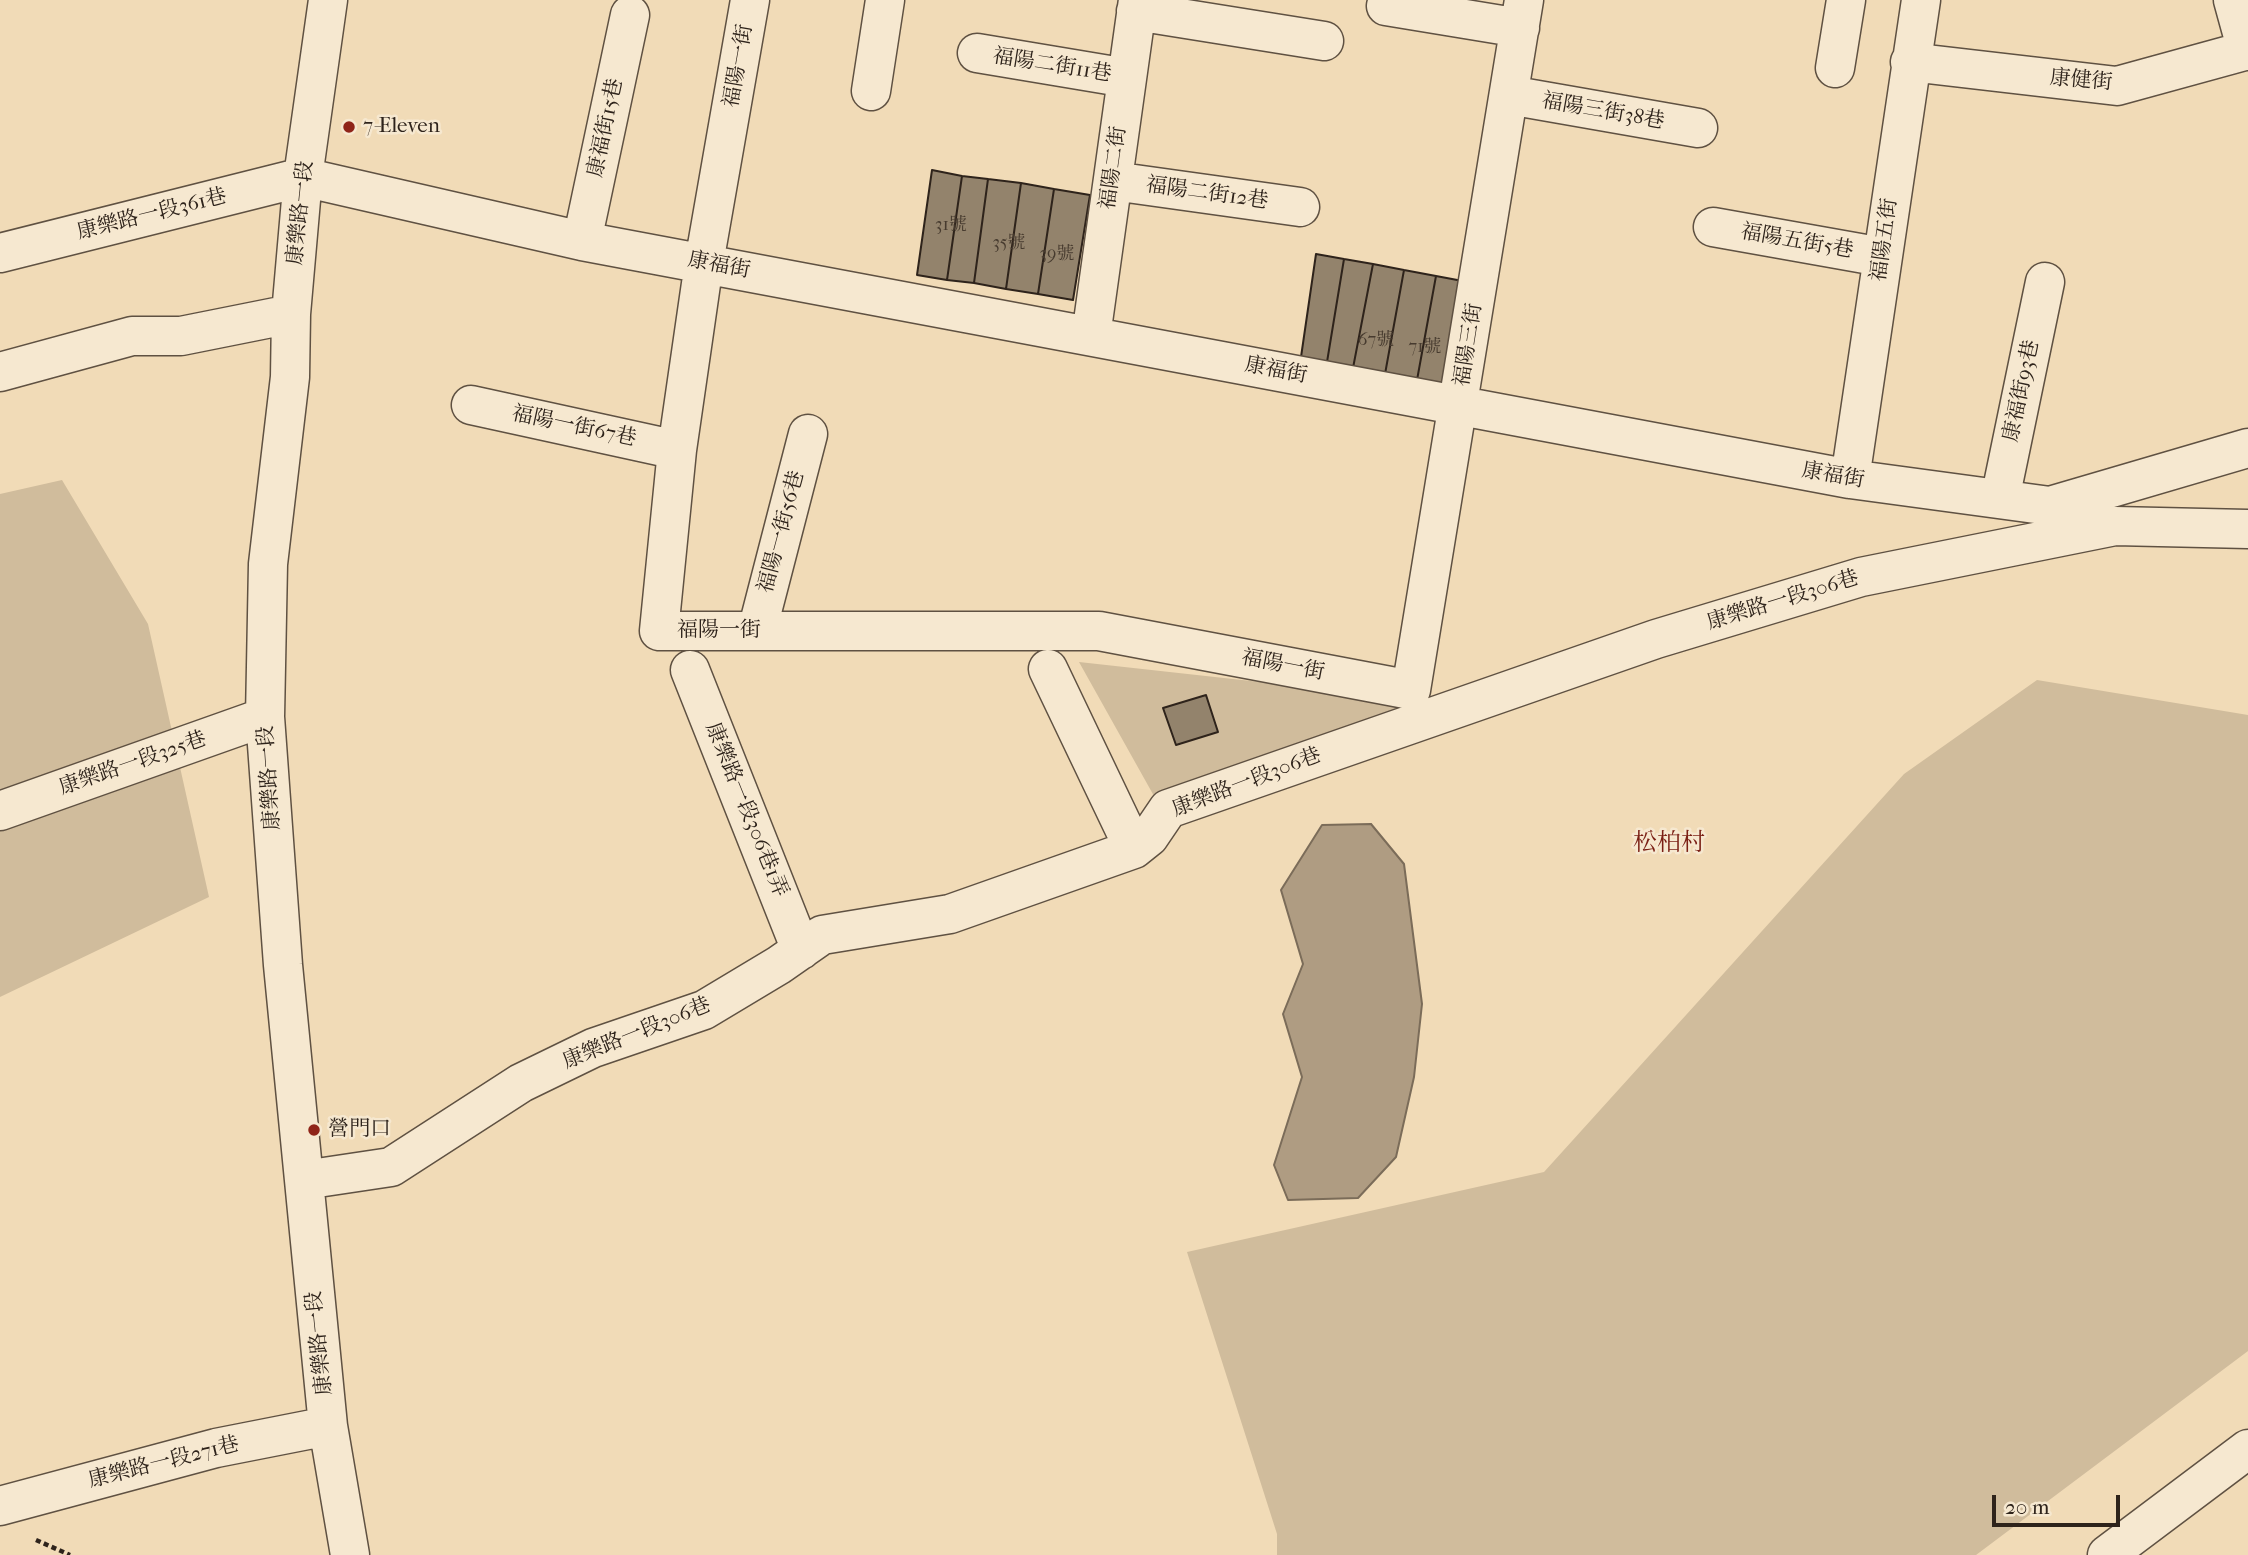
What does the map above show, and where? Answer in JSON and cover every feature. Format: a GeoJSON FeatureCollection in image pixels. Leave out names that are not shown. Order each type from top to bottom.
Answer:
{"type":"FeatureCollection","features":[{"type":"Feature","properties":{"kind":"street","name":"康樂路一段"},"geometry":{"type":"LineString","coordinates":[[328,0],[303,177],[291,314],[290,377],[268,564],[265,718],[283,965],[328,1426],[350,1555]]}},
{"type":"Feature","properties":{"kind":"street","name":"福陽一街"},"geometry":{"type":"LineString","coordinates":[[750,0],[704,263],[677,450],[659,631],[1099,631],[1411,690]]}},
{"type":"Feature","properties":{"kind":"street"},"geometry":{"type":"LineString","coordinates":[[871,91],[885,0]]}},
{"type":"Feature","properties":{"kind":"street"},"geometry":{"type":"LineString","coordinates":[[1835,68],[1846,0]]}},
{"type":"Feature","properties":{"kind":"street","name":"福陽五街"},"geometry":{"type":"LineString","coordinates":[[1850,480],[1920,0]]}},
{"type":"Feature","properties":{"kind":"street"},"geometry":{"type":"LineString","coordinates":[[2233,0],[2247,50]]}},
{"type":"Feature","properties":{"kind":"street"},"geometry":{"type":"LineString","coordinates":[[1137,6],[1324,41]]}},
{"type":"Feature","properties":{"kind":"street","name":"福陽二街"},"geometry":{"type":"LineString","coordinates":[[1091,336],[1137,6]]}},
{"type":"Feature","properties":{"kind":"street"},"geometry":{"type":"LineString","coordinates":[[1386,6],[1522,14]]}},
{"type":"Feature","properties":{"kind":"street","name":"福陽三街"},"geometry":{"type":"LineString","coordinates":[[1411,690],[1522,14]]}},
{"type":"Feature","properties":{"kind":"street","name":"康福街15巷"},"geometry":{"type":"LineString","coordinates":[[582,241],[630,15]]}},
{"type":"Feature","properties":{"kind":"street","name":"康健街"},"geometry":{"type":"LineString","coordinates":[[1910,62],[2117,86],[2247,50]]}},
{"type":"Feature","properties":{"kind":"street","name":"福陽二街11巷"},"geometry":{"type":"LineString","coordinates":[[976,53],[1127,78]]}},
{"type":"Feature","properties":{"kind":"street","name":"福陽三街38巷"},"geometry":{"type":"LineString","coordinates":[[1508,95],[1698,128]]}},
{"type":"Feature","properties":{"kind":"street","name":"康福街"},"geometry":{"type":"LineString","coordinates":[[303,177],[582,241],[1850,480],[2050,506],[2248,449]]}},
{"type":"Feature","properties":{"kind":"street","name":"康樂路一段361巷"},"geometry":{"type":"LineString","coordinates":[[0,253],[303,177]]}},
{"type":"Feature","properties":{"kind":"street","name":"福陽二街12巷"},"geometry":{"type":"LineString","coordinates":[[1113,181],[1300,207]]}},
{"type":"Feature","properties":{"kind":"street","name":"福陽五街5巷"},"geometry":{"type":"LineString","coordinates":[[1713,227],[1882,257]]}},
{"type":"Feature","properties":{"kind":"street","name":"康福街93巷"},"geometry":{"type":"LineString","coordinates":[[2000,499],[2045,282]]}},
{"type":"Feature","properties":{"kind":"street"},"geometry":{"type":"LineString","coordinates":[[0,372],[132,336],[181,336],[291,314]]}},
{"type":"Feature","properties":{"kind":"street","name":"福陽一街67巷"},"geometry":{"type":"LineString","coordinates":[[471,405],[677,450]]}},
{"type":"Feature","properties":{"kind":"street","name":"福陽一街56巷"},"geometry":{"type":"LineString","coordinates":[[757,631],[808,434]]}},
{"type":"Feature","properties":{"kind":"street","name":"康樂路一段306巷"},"geometry":{"type":"LineString","coordinates":[[304,1180],[390,1167],[450,1132],[521,1083],[593,1048],[704,1010],[822,935],[950,914],[1134,849],[1149,837],[1168,809],[1656,639],[1861,577],[2115,526],[2248,530]]}},
{"type":"Feature","properties":{"kind":"street"},"geometry":{"type":"LineString","coordinates":[[1048,669],[1134,849]]}},
{"type":"Feature","properties":{"kind":"street","name":"康樂路一段306巷1弄"},"geometry":{"type":"LineString","coordinates":[[690,670],[801,950]]}},
{"type":"Feature","properties":{"kind":"street","name":"康樂路一段325巷"},"geometry":{"type":"LineString","coordinates":[[0,811],[265,718]]}},
{"type":"Feature","properties":{"kind":"street","name":"康樂路一段271巷"},"geometry":{"type":"LineString","coordinates":[[0,1506],[216,1448],[328,1426]]}},
{"type":"Feature","properties":{"kind":"street"},"geometry":{"type":"LineString","coordinates":[[2107,1555],[2248,1449]]}},
{"type":"Feature","properties":{"kind":"shaded area"},"geometry":{"type":"Polygon","coordinates":[[[62,480],[148,624],[209,897],[0,997],[0,494],[62,480]]]}},
{"type":"Feature","properties":{"kind":"shaded area"},"geometry":{"type":"Polygon","coordinates":[[[1079,662],[1405,698],[1411,713],[1154,796],[1079,662]]]}},
{"type":"Feature","properties":{"kind":"shaded area"},"geometry":{"type":"Polygon","coordinates":[[[2037,680],[2248,715],[2248,1351],[1976,1555],[1277,1555],[1277,1534],[1187,1252],[1544,1172],[1904,774],[2037,680]]]}},
{"type":"Feature","properties":{"kind":"shaded area"},"geometry":{"type":"Polygon","coordinates":[[[1371,824],[1404,864],[1422,1004],[1414,1077],[1396,1157],[1358,1198],[1288,1200],[1274,1165],[1302,1077],[1283,1014],[1303,964],[1281,890],[1322,825],[1371,824]]]}},
{"type":"Feature","properties":{"kind":"building"},"geometry":{"type":"Polygon","coordinates":[[[932,170],[962,176],[947,280],[917,275],[932,170]]]}},
{"type":"Feature","properties":{"kind":"building"},"geometry":{"type":"Polygon","coordinates":[[[962,176],[988,179],[974,283],[947,280],[962,176]]]}},
{"type":"Feature","properties":{"kind":"building"},"geometry":{"type":"Polygon","coordinates":[[[988,179],[1021,183],[1006,289],[974,283],[988,179]]]}},
{"type":"Feature","properties":{"kind":"building"},"geometry":{"type":"Polygon","coordinates":[[[1021,183],[1054,189],[1038,294],[1006,289],[1021,183]]]}},
{"type":"Feature","properties":{"kind":"building"},"geometry":{"type":"Polygon","coordinates":[[[1054,189],[1090,195],[1073,300],[1038,294],[1054,189]]]}},
{"type":"Feature","properties":{"kind":"building"},"geometry":{"type":"Polygon","coordinates":[[[1316,254],[1344,259],[1327,362],[1301,357],[1316,254]]]}},
{"type":"Feature","properties":{"kind":"building"},"geometry":{"type":"Polygon","coordinates":[[[1344,259],[1373,264],[1353,368],[1327,362],[1344,259]]]}},
{"type":"Feature","properties":{"kind":"building"},"geometry":{"type":"Polygon","coordinates":[[[1373,264],[1404,270],[1385,374],[1353,368],[1373,264]]]}},
{"type":"Feature","properties":{"kind":"building"},"geometry":{"type":"Polygon","coordinates":[[[1404,270],[1436,276],[1417,380],[1385,374],[1404,270]]]}},
{"type":"Feature","properties":{"kind":"building"},"geometry":{"type":"Polygon","coordinates":[[[1436,276],[1468,282],[1448,386],[1417,380],[1436,276]]]}},
{"type":"Feature","properties":{"kind":"building"},"geometry":{"type":"Polygon","coordinates":[[[1206,695],[1218,732],[1176,745],[1163,708],[1206,695]]]}},
{"type":"Feature","properties":{"kind":"place","name":"7-Eleven"},"geometry":{"type":"Point","coordinates":[349,127]}},
{"type":"Feature","properties":{"kind":"place","name":"營門口"},"geometry":{"type":"Point","coordinates":[314,1130]}},
{"type":"Feature","properties":{"kind":"district","name":"松柏村"},"geometry":{"type":"Point","coordinates":[1669,844]}}]}
